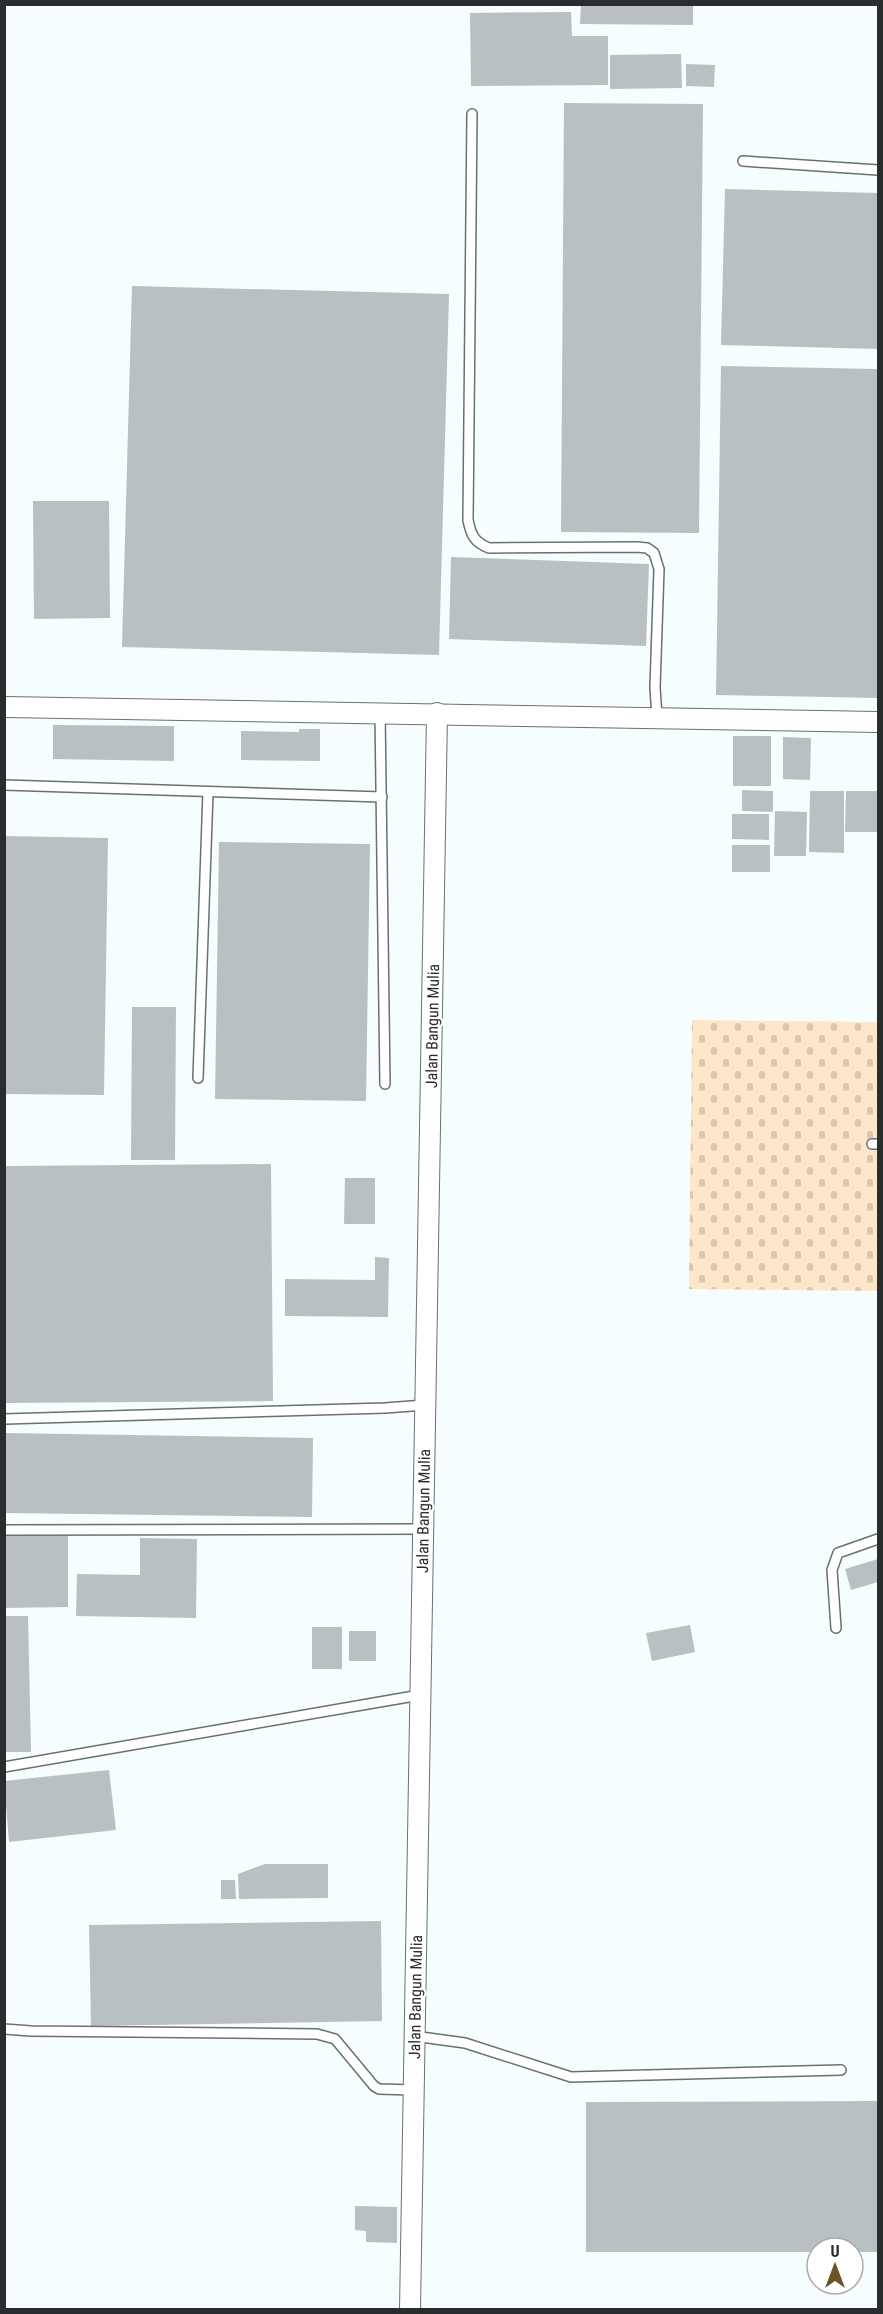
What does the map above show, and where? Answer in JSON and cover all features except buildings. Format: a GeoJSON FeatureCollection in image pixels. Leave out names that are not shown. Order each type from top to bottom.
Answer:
{"type":"FeatureCollection","features":[{"type":"Feature","properties":{"kind":"street"},"geometry":{"type":"LineString","coordinates":[[4,707],[879,722]]}},
{"type":"Feature","properties":{"kind":"street","name":"Jalan Bangun Mulia"},"geometry":{"type":"LineString","coordinates":[[410,2310],[437,714]]}},
{"type":"Feature","properties":{"kind":"lane"},"geometry":{"type":"LineString","coordinates":[[472,114],[468,520],[470,534],[478,544],[489,548],[637,547],[647,548],[654,553],[659,569],[655,687],[657,718]]}},
{"type":"Feature","properties":{"kind":"lane"},"geometry":{"type":"LineString","coordinates":[[743,161],[879,170]]}},
{"type":"Feature","properties":{"kind":"lane"},"geometry":{"type":"LineString","coordinates":[[380,712],[385,1084]]}},
{"type":"Feature","properties":{"kind":"lane"},"geometry":{"type":"LineString","coordinates":[[4,785],[382,797]]}},
{"type":"Feature","properties":{"kind":"lane"},"geometry":{"type":"LineString","coordinates":[[198,1078],[208,792]]}},
{"type":"Feature","properties":{"kind":"lane"},"geometry":{"type":"LineString","coordinates":[[4,1419],[425,1405]]}},
{"type":"Feature","properties":{"kind":"lane"},"geometry":{"type":"LineString","coordinates":[[4,1530],[423,1529]]}},
{"type":"Feature","properties":{"kind":"lane"},"geometry":{"type":"LineString","coordinates":[[836,1628],[832,1570],[838,1553],[879,1539]]}},
{"type":"Feature","properties":{"kind":"lane"},"geometry":{"type":"LineString","coordinates":[[4,1767],[420,1695]]}},
{"type":"Feature","properties":{"kind":"lane"},"geometry":{"type":"LineString","coordinates":[[4,2029],[317,2034],[335,2039],[379,2089],[413,2090]]}},
{"type":"Feature","properties":{"kind":"lane"},"geometry":{"type":"LineString","coordinates":[[414,2036],[465,2043],[572,2077],[841,2070]]}},
{"type":"Feature","properties":{"kind":"green space"},"geometry":{"type":"Polygon","coordinates":[[[692,1020],[878,1022],[878,1291],[689,1289],[692,1020]]]}}]}
